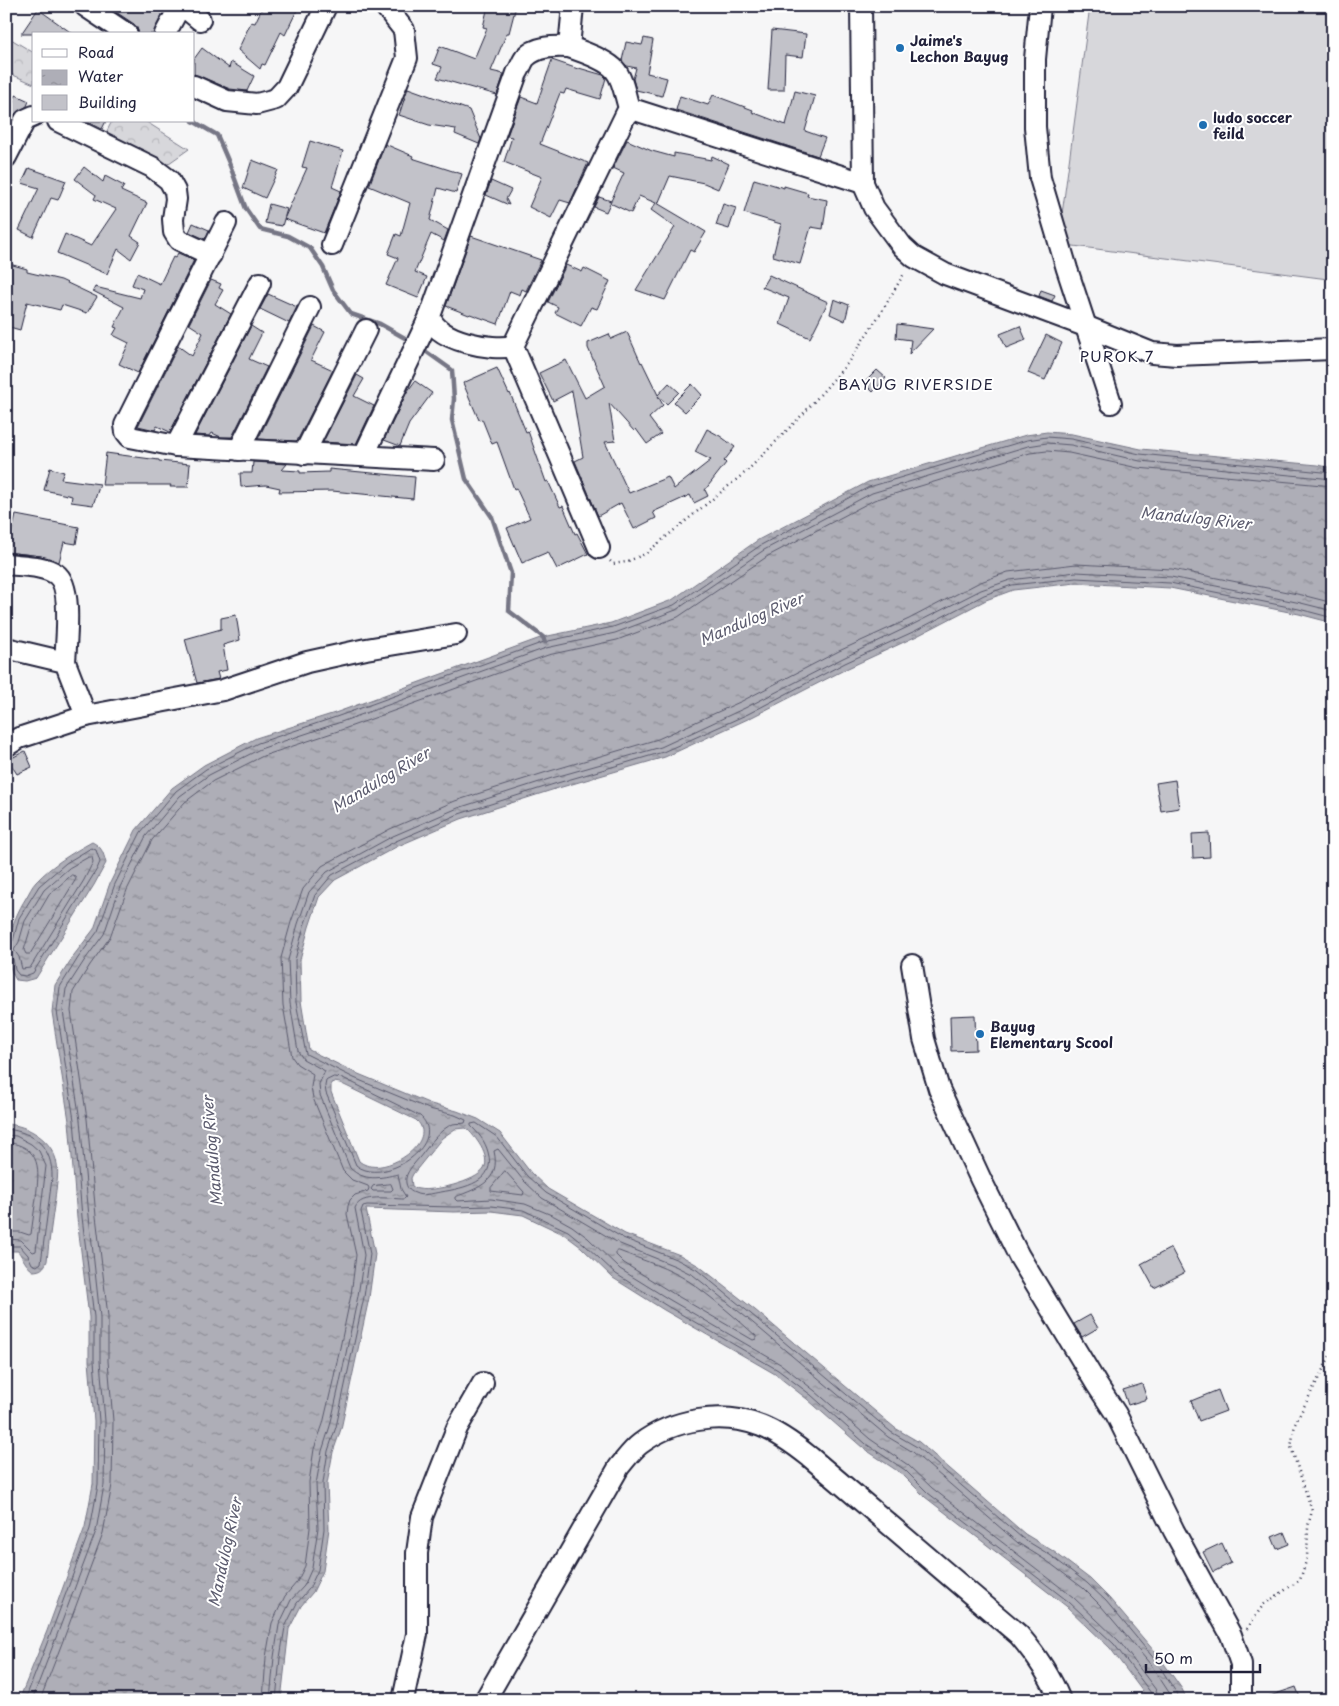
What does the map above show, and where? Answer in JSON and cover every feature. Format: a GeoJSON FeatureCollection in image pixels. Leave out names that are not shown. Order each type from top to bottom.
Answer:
{"type":"FeatureCollection","features":[{"type":"Feature","properties":{"kind":"street"},"geometry":{"type":"LineString","coordinates":[[85,6],[123,32]]}},
{"type":"Feature","properties":{"kind":"street"},"geometry":{"type":"LineString","coordinates":[[165,32],[182,6],[200,20]]}},
{"type":"Feature","properties":{"kind":"street"},"geometry":{"type":"LineString","coordinates":[[195,86],[227,101],[256,104],[276,99],[287,87],[326,6]]}},
{"type":"Feature","properties":{"kind":"street"},"geometry":{"type":"LineString","coordinates":[[332,245],[407,58],[404,30],[385,6]]}},
{"type":"Feature","properties":{"kind":"street"},"geometry":{"type":"LineString","coordinates":[[569,47],[572,6]]}},
{"type":"Feature","properties":{"kind":"street"},"geometry":{"type":"LineString","coordinates":[[861,6],[863,183],[874,208],[902,246],[914,257],[945,274],[1164,355],[1333,349]]}},
{"type":"Feature","properties":{"kind":"street"},"geometry":{"type":"LineString","coordinates":[[1040,6],[1035,69],[1035,127],[1040,178],[1085,326],[1111,403]]}},
{"type":"Feature","properties":{"kind":"street"},"geometry":{"type":"LineString","coordinates":[[364,455],[430,316],[517,73],[525,58],[532,53],[549,46],[569,47],[605,62],[616,70],[629,108],[513,346],[599,548]]}},
{"type":"Feature","properties":{"kind":"street"},"geometry":{"type":"LineString","coordinates":[[629,108],[863,183]]}},
{"type":"Feature","properties":{"kind":"street"},"geometry":{"type":"LineString","coordinates":[[6,157],[25,120],[32,117]]}},
{"type":"Feature","properties":{"kind":"street"},"geometry":{"type":"LineString","coordinates":[[60,122],[152,168],[169,180],[175,191],[176,199],[173,219],[174,232],[179,240],[211,255]]}},
{"type":"Feature","properties":{"kind":"street"},"geometry":{"type":"LineString","coordinates":[[226,223],[125,425],[126,432],[130,437],[176,446],[434,460]]}},
{"type":"Feature","properties":{"kind":"street"},"geometry":{"type":"LineString","coordinates":[[176,446],[260,283]]}},
{"type":"Feature","properties":{"kind":"street"},"geometry":{"type":"LineString","coordinates":[[239,450],[310,307]]}},
{"type":"Feature","properties":{"kind":"street"},"geometry":{"type":"LineString","coordinates":[[430,316],[436,327],[447,336],[482,345],[502,348],[513,346]]}},
{"type":"Feature","properties":{"kind":"street"},"geometry":{"type":"LineString","coordinates":[[304,454],[366,330]]}},
{"type":"Feature","properties":{"kind":"street"},"geometry":{"type":"LineString","coordinates":[[6,564],[47,570],[58,575],[66,588],[65,662],[86,716]]}},
{"type":"Feature","properties":{"kind":"street"},"geometry":{"type":"LineString","coordinates":[[6,746],[19,738],[86,716],[223,690],[307,662],[366,649],[456,634]]}},
{"type":"Feature","properties":{"kind":"street"},"geometry":{"type":"LineString","coordinates":[[6,648],[65,662]]}},
{"type":"Feature","properties":{"kind":"street"},"geometry":{"type":"LineString","coordinates":[[912,966],[924,1039],[939,1088],[981,1180],[1019,1256],[1116,1414],[1135,1448],[1174,1531],[1231,1635],[1241,1664],[1242,1700]]}},
{"type":"Feature","properties":{"kind":"street"},"geometry":{"type":"LineString","coordinates":[[402,1700],[417,1634],[417,1553],[422,1517],[457,1428],[483,1383]]}},
{"type":"Feature","properties":{"kind":"street"},"geometry":{"type":"LineString","coordinates":[[484,1700],[619,1467],[639,1445],[663,1430],[695,1420],[726,1418],[761,1426],[789,1440],[810,1457],[1019,1635],[1039,1659],[1060,1700]]}},
{"type":"Feature","properties":{"kind":"path"},"geometry":{"type":"LineString","coordinates":[[599,548],[613,564],[626,562],[645,554],[746,471],[804,413],[847,364],[882,311],[914,257]]}},
{"type":"Feature","properties":{"kind":"path"},"geometry":{"type":"LineString","coordinates":[[1245,1632],[1264,1605],[1300,1580],[1307,1558],[1308,1526],[1312,1511],[1291,1447],[1295,1424],[1333,1350]]}},
{"type":"Feature","properties":{"kind":"green space","name":"ludo soccer feild"},"geometry":{"type":"Polygon","coordinates":[[[1090,6],[1333,6],[1333,246],[1328,279],[1058,244],[1090,6]]]}},
{"type":"Feature","properties":{"kind":"green space"},"geometry":{"type":"Polygon","coordinates":[[[6,36],[32,52],[32,83],[6,72],[6,36]]]}},
{"type":"Feature","properties":{"kind":"green space"},"geometry":{"type":"Polygon","coordinates":[[[112,122],[147,122],[189,149],[162,168],[103,139],[112,122]]]}},
{"type":"Feature","properties":{"kind":"water","name":"Mandulog River"},"geometry":{"type":"Polygon","coordinates":[[[1047,432],[1072,434],[1141,449],[1318,465],[1333,468],[1333,623],[1299,614],[1170,588],[1076,583],[1013,590],[986,600],[750,718],[665,757],[461,819],[398,846],[335,880],[319,897],[309,927],[300,960],[301,1001],[309,1050],[356,1073],[431,1104],[478,1119],[500,1133],[531,1173],[548,1189],[625,1234],[680,1255],[699,1266],[755,1310],[895,1428],[919,1442],[1025,1534],[1053,1551],[1090,1579],[1109,1598],[1160,1658],[1182,1689],[1187,1700],[1149,1700],[1110,1648],[1066,1606],[925,1497],[902,1474],[863,1448],[775,1374],[664,1310],[613,1278],[581,1247],[565,1235],[523,1215],[491,1211],[454,1212],[366,1209],[375,1254],[369,1298],[341,1429],[333,1452],[327,1484],[329,1529],[323,1571],[313,1592],[301,1606],[289,1629],[281,1700],[19,1700],[47,1631],[85,1527],[93,1484],[94,1421],[89,1361],[89,1317],[77,1218],[69,1121],[52,1012],[55,985],[74,955],[94,929],[110,883],[136,830],[172,788],[204,765],[256,738],[335,713],[543,637],[611,623],[672,600],[758,540],[868,482],[1026,435],[1047,432]],[[331,1083],[331,1092],[359,1161],[369,1166],[381,1166],[406,1156],[415,1147],[421,1138],[422,1129],[416,1120],[340,1083],[331,1083]],[[466,1128],[455,1129],[442,1138],[413,1174],[411,1178],[412,1186],[425,1190],[453,1185],[472,1178],[484,1169],[486,1164],[484,1152],[474,1136],[466,1128]]]}},
{"type":"Feature","properties":{"kind":"water"},"geometry":{"type":"Polygon","coordinates":[[[92,842],[102,850],[106,863],[94,885],[36,978],[25,981],[16,980],[9,960],[9,939],[16,917],[33,885],[62,860],[92,842]]]}},
{"type":"Feature","properties":{"kind":"water"},"geometry":{"type":"Polygon","coordinates":[[[6,1124],[23,1127],[38,1135],[55,1155],[58,1173],[47,1261],[40,1270],[33,1271],[18,1251],[6,1251],[6,1124]]]}},
{"type":"Feature","properties":{"kind":"building"},"geometry":{"type":"Polygon","coordinates":[[[107,6],[166,6],[154,32],[138,32],[134,24],[107,6]]]}},
{"type":"Feature","properties":{"kind":"building"},"geometry":{"type":"Polygon","coordinates":[[[263,6],[299,6],[285,35],[281,32],[265,65],[262,64],[260,69],[238,50],[251,22],[255,23],[263,6]]]}},
{"type":"Feature","properties":{"kind":"building"},"geometry":{"type":"Polygon","coordinates":[[[488,6],[516,6],[509,33],[507,33],[491,71],[504,74],[497,95],[437,78],[442,67],[433,64],[440,46],[474,59],[487,28],[483,27],[488,6]]]}},
{"type":"Feature","properties":{"kind":"building"},"geometry":{"type":"Polygon","coordinates":[[[38,9],[70,32],[32,32],[32,34],[21,34],[38,9]]]}},
{"type":"Feature","properties":{"kind":"building"},"geometry":{"type":"Polygon","coordinates":[[[772,30],[806,34],[803,57],[785,55],[784,90],[768,90],[772,30]]]}},
{"type":"Feature","properties":{"kind":"building"},"geometry":{"type":"Polygon","coordinates":[[[644,38],[653,40],[647,73],[667,78],[662,96],[636,90],[633,79],[636,68],[627,66],[622,61],[626,42],[642,45],[644,38]]]}},
{"type":"Feature","properties":{"kind":"building"},"geometry":{"type":"Polygon","coordinates":[[[202,48],[229,68],[231,62],[254,76],[247,91],[230,89],[195,74],[195,58],[202,48]]]}},
{"type":"Feature","properties":{"kind":"building"},"geometry":{"type":"Polygon","coordinates":[[[552,60],[603,75],[606,78],[600,99],[566,89],[564,94],[560,93],[540,144],[588,163],[570,203],[560,200],[551,218],[529,207],[542,177],[504,162],[512,137],[507,136],[521,97],[537,103],[552,60]]]}},
{"type":"Feature","properties":{"kind":"building"},"geometry":{"type":"Polygon","coordinates":[[[408,88],[469,110],[481,139],[479,144],[455,134],[456,129],[429,125],[399,115],[408,88]]]}},
{"type":"Feature","properties":{"kind":"building"},"geometry":{"type":"Polygon","coordinates":[[[795,91],[815,96],[805,131],[825,138],[818,156],[676,110],[680,96],[708,105],[713,95],[786,125],[795,91]]]}},
{"type":"Feature","properties":{"kind":"building"},"geometry":{"type":"Polygon","coordinates":[[[16,95],[29,101],[27,106],[15,114],[6,131],[6,108],[10,109],[16,95]]]}},
{"type":"Feature","properties":{"kind":"building"},"geometry":{"type":"Polygon","coordinates":[[[88,122],[106,122],[102,129],[88,122]]]}},
{"type":"Feature","properties":{"kind":"building"},"geometry":{"type":"Polygon","coordinates":[[[627,140],[652,151],[674,157],[674,153],[711,160],[712,156],[729,164],[718,189],[704,183],[670,176],[658,204],[706,232],[694,252],[690,250],[665,300],[636,290],[675,227],[651,210],[656,203],[639,196],[631,213],[610,203],[624,173],[613,168],[627,140]]]}},
{"type":"Feature","properties":{"kind":"building"},"geometry":{"type":"Polygon","coordinates":[[[310,141],[343,151],[332,187],[341,191],[324,233],[284,219],[307,168],[302,167],[310,141]]]}},
{"type":"Feature","properties":{"kind":"building"},"geometry":{"type":"Polygon","coordinates":[[[385,144],[413,156],[412,158],[462,174],[456,193],[438,188],[430,220],[448,230],[444,241],[431,234],[415,272],[427,277],[418,298],[386,285],[398,258],[388,254],[396,234],[401,236],[410,203],[369,186],[385,144]]]}},
{"type":"Feature","properties":{"kind":"building"},"geometry":{"type":"Polygon","coordinates":[[[252,160],[278,170],[265,198],[243,188],[252,160]]]}},
{"type":"Feature","properties":{"kind":"building"},"geometry":{"type":"Polygon","coordinates":[[[84,167],[103,182],[105,176],[124,186],[121,191],[147,203],[131,236],[140,242],[131,259],[118,249],[107,274],[57,253],[65,234],[91,246],[116,209],[94,199],[96,195],[75,179],[84,167]]]}},
{"type":"Feature","properties":{"kind":"building"},"geometry":{"type":"Polygon","coordinates":[[[29,168],[66,181],[58,200],[51,198],[33,237],[19,230],[39,188],[22,183],[29,168]]]}},
{"type":"Feature","properties":{"kind":"building"},"geometry":{"type":"Polygon","coordinates":[[[754,179],[808,193],[807,196],[827,200],[823,229],[811,227],[800,264],[773,256],[781,224],[744,213],[754,179]]]}},
{"type":"Feature","properties":{"kind":"building"},"geometry":{"type":"Polygon","coordinates":[[[491,181],[511,190],[506,199],[509,205],[486,195],[491,181]]]}},
{"type":"Feature","properties":{"kind":"building"},"geometry":{"type":"Polygon","coordinates":[[[599,197],[611,201],[606,212],[594,207],[599,197]]]}},
{"type":"Feature","properties":{"kind":"building"},"geometry":{"type":"Polygon","coordinates":[[[269,204],[287,209],[282,226],[265,223],[269,204]]]}},
{"type":"Feature","properties":{"kind":"building"},"geometry":{"type":"Polygon","coordinates":[[[723,204],[736,208],[729,229],[716,225],[723,204]]]}},
{"type":"Feature","properties":{"kind":"building"},"geometry":{"type":"Polygon","coordinates":[[[193,223],[209,230],[205,239],[189,232],[193,223]]]}},
{"type":"Feature","properties":{"kind":"building"},"geometry":{"type":"Polygon","coordinates":[[[471,236],[541,260],[526,291],[522,289],[520,295],[510,291],[498,324],[446,306],[471,236]]]}},
{"type":"Feature","properties":{"kind":"building"},"geometry":{"type":"Polygon","coordinates":[[[178,253],[194,260],[138,373],[119,364],[129,343],[113,335],[117,328],[114,327],[124,307],[93,291],[95,287],[140,298],[143,289],[132,285],[137,273],[160,284],[173,257],[175,258],[178,253]]]}},
{"type":"Feature","properties":{"kind":"building"},"geometry":{"type":"Polygon","coordinates":[[[6,263],[27,269],[27,272],[61,280],[97,297],[87,313],[62,305],[60,310],[27,302],[20,330],[6,326],[6,311],[11,290],[6,289],[6,263]]]}},
{"type":"Feature","properties":{"kind":"building"},"geometry":{"type":"Polygon","coordinates":[[[566,265],[582,272],[584,268],[610,281],[597,309],[591,307],[581,326],[555,313],[558,307],[548,302],[566,265]]]}},
{"type":"Feature","properties":{"kind":"building"},"geometry":{"type":"Polygon","coordinates":[[[769,275],[828,302],[810,338],[780,324],[789,298],[762,287],[769,275]]]}},
{"type":"Feature","properties":{"kind":"building"},"geometry":{"type":"Polygon","coordinates":[[[211,280],[221,284],[219,288],[223,290],[215,304],[231,314],[170,432],[157,426],[155,430],[138,426],[178,346],[192,356],[203,333],[189,324],[211,280]]]}},
{"type":"Feature","properties":{"kind":"building"},"geometry":{"type":"Polygon","coordinates":[[[1041,290],[1055,295],[1052,301],[1039,296],[1041,290]]]}},
{"type":"Feature","properties":{"kind":"building"},"geometry":{"type":"Polygon","coordinates":[[[268,294],[297,307],[289,323],[260,309],[268,294]]]}},
{"type":"Feature","properties":{"kind":"building"},"geometry":{"type":"Polygon","coordinates":[[[834,299],[849,305],[845,321],[830,314],[834,299]]]}},
{"type":"Feature","properties":{"kind":"building"},"geometry":{"type":"Polygon","coordinates":[[[897,324],[933,329],[909,354],[911,340],[896,338],[897,324]]]}},
{"type":"Feature","properties":{"kind":"building"},"geometry":{"type":"Polygon","coordinates":[[[251,326],[262,333],[249,359],[267,367],[232,437],[221,437],[212,433],[210,436],[195,435],[251,326]]]}},
{"type":"Feature","properties":{"kind":"building"},"geometry":{"type":"Polygon","coordinates":[[[314,326],[325,332],[311,360],[333,370],[297,441],[258,439],[314,326]]]}},
{"type":"Feature","properties":{"kind":"building"},"geometry":{"type":"Polygon","coordinates":[[[1020,326],[1026,340],[1006,348],[1000,334],[1020,326]]]}},
{"type":"Feature","properties":{"kind":"building"},"geometry":{"type":"Polygon","coordinates":[[[627,332],[658,395],[669,383],[679,392],[667,404],[658,396],[663,405],[649,418],[661,434],[647,444],[636,429],[634,431],[609,403],[615,441],[605,442],[629,493],[668,477],[674,489],[711,460],[695,452],[707,429],[735,447],[724,461],[726,463],[705,490],[708,496],[694,503],[690,495],[653,512],[656,518],[634,529],[621,503],[598,516],[575,461],[583,457],[572,391],[553,401],[539,373],[566,360],[585,398],[605,386],[588,348],[588,343],[609,334],[611,339],[627,332]]]}},
{"type":"Feature","properties":{"kind":"building"},"geometry":{"type":"Polygon","coordinates":[[[1046,335],[1062,343],[1045,380],[1028,373],[1046,335]]]}},
{"type":"Feature","properties":{"kind":"building"},"geometry":{"type":"Polygon","coordinates":[[[497,368],[510,393],[526,432],[528,431],[546,482],[548,481],[560,507],[563,506],[575,534],[577,533],[588,554],[557,569],[548,552],[522,563],[507,528],[530,518],[516,488],[514,489],[497,442],[492,444],[482,419],[479,420],[463,383],[497,368]]]}},
{"type":"Feature","properties":{"kind":"building"},"geometry":{"type":"Polygon","coordinates":[[[877,370],[886,378],[873,392],[864,383],[877,370]]]}},
{"type":"Feature","properties":{"kind":"building"},"geometry":{"type":"Polygon","coordinates":[[[357,375],[364,379],[354,396],[374,406],[356,444],[323,442],[357,375]]]}},
{"type":"Feature","properties":{"kind":"building"},"geometry":{"type":"Polygon","coordinates":[[[415,381],[432,393],[409,424],[400,446],[384,440],[407,392],[415,381]]]}},
{"type":"Feature","properties":{"kind":"building"},"geometry":{"type":"Polygon","coordinates":[[[692,384],[702,395],[685,412],[674,402],[692,384]]]}},
{"type":"Feature","properties":{"kind":"building"},"geometry":{"type":"Polygon","coordinates":[[[106,453],[190,464],[188,487],[170,487],[171,485],[102,485],[106,453]]]}},
{"type":"Feature","properties":{"kind":"building"},"geometry":{"type":"Polygon","coordinates":[[[253,462],[287,464],[282,470],[300,471],[300,473],[329,472],[329,469],[415,477],[413,499],[332,491],[279,492],[280,488],[266,485],[241,487],[240,473],[252,473],[253,462]]]}},
{"type":"Feature","properties":{"kind":"building"},"geometry":{"type":"Polygon","coordinates":[[[50,468],[64,472],[61,479],[100,484],[93,505],[71,502],[72,496],[44,490],[50,468]]]}},
{"type":"Feature","properties":{"kind":"building"},"geometry":{"type":"Polygon","coordinates":[[[16,515],[79,527],[76,544],[64,542],[59,562],[41,556],[7,552],[16,515]]]}},
{"type":"Feature","properties":{"kind":"building"},"geometry":{"type":"Polygon","coordinates":[[[236,615],[240,640],[223,645],[227,670],[217,672],[219,679],[197,683],[185,639],[221,629],[221,618],[236,615]]]}},
{"type":"Feature","properties":{"kind":"building"},"geometry":{"type":"Polygon","coordinates":[[[25,751],[32,767],[17,774],[8,760],[25,751]]]}},
{"type":"Feature","properties":{"kind":"building"},"geometry":{"type":"Polygon","coordinates":[[[1175,780],[1179,808],[1161,811],[1156,783],[1175,780]]]}},
{"type":"Feature","properties":{"kind":"building"},"geometry":{"type":"Polygon","coordinates":[[[1209,833],[1210,857],[1193,858],[1192,834],[1209,833]]]}},
{"type":"Feature","properties":{"kind":"building"},"geometry":{"type":"Polygon","coordinates":[[[975,1015],[976,1050],[951,1051],[950,1016],[975,1015]]]}},
{"type":"Feature","properties":{"kind":"building"},"geometry":{"type":"Polygon","coordinates":[[[1171,1248],[1184,1273],[1154,1288],[1141,1264],[1171,1248]]]}},
{"type":"Feature","properties":{"kind":"building"},"geometry":{"type":"Polygon","coordinates":[[[1090,1315],[1098,1328],[1082,1337],[1074,1324],[1090,1315]]]}},
{"type":"Feature","properties":{"kind":"building"},"geometry":{"type":"Polygon","coordinates":[[[1142,1384],[1147,1399],[1128,1405],[1123,1390],[1142,1384]]]}},
{"type":"Feature","properties":{"kind":"building"},"geometry":{"type":"Polygon","coordinates":[[[1218,1390],[1226,1411],[1199,1421],[1191,1401],[1218,1390]]]}},
{"type":"Feature","properties":{"kind":"building"},"geometry":{"type":"Polygon","coordinates":[[[1284,1532],[1289,1544],[1277,1549],[1272,1537],[1284,1532]]]}},
{"type":"Feature","properties":{"kind":"building"},"geometry":{"type":"Polygon","coordinates":[[[1222,1543],[1231,1563],[1213,1572],[1203,1552],[1222,1543]]]}},
{"type":"Feature","properties":{"kind":"building"},"geometry":{"type":"Polygon","coordinates":[[[1296,1687],[1301,1700],[1265,1700],[1264,1698],[1296,1687]]]}},
{"type":"Feature","properties":{"kind":"waterway"},"geometry":{"type":"LineString","coordinates":[[195,122],[217,135],[246,209],[260,229],[288,236],[310,248],[323,267],[333,290],[351,314],[380,324],[412,342]]}},
{"type":"Feature","properties":{"kind":"waterway"},"geometry":{"type":"LineString","coordinates":[[421,348],[452,370],[454,399],[452,420],[466,479],[492,517],[511,573],[509,611],[543,637],[545,642]]}},
{"type":"Feature","properties":{"kind":"place","name":"Jaime's Lechon Bayug"},"geometry":{"type":"Point","coordinates":[900,48]}},
{"type":"Feature","properties":{"kind":"place","name":"ludo soccer feild"},"geometry":{"type":"Point","coordinates":[1203,125]}},
{"type":"Feature","properties":{"kind":"place","name":"Bayug Elementary Scool"},"geometry":{"type":"Point","coordinates":[980,1034]}},
{"type":"Feature","properties":{"kind":"district","name":"PUROK 7"},"geometry":{"type":"Point","coordinates":[1117,355]}},
{"type":"Feature","properties":{"kind":"district","name":"BAYUG RIVERSIDE"},"geometry":{"type":"Point","coordinates":[916,383]}}]}
